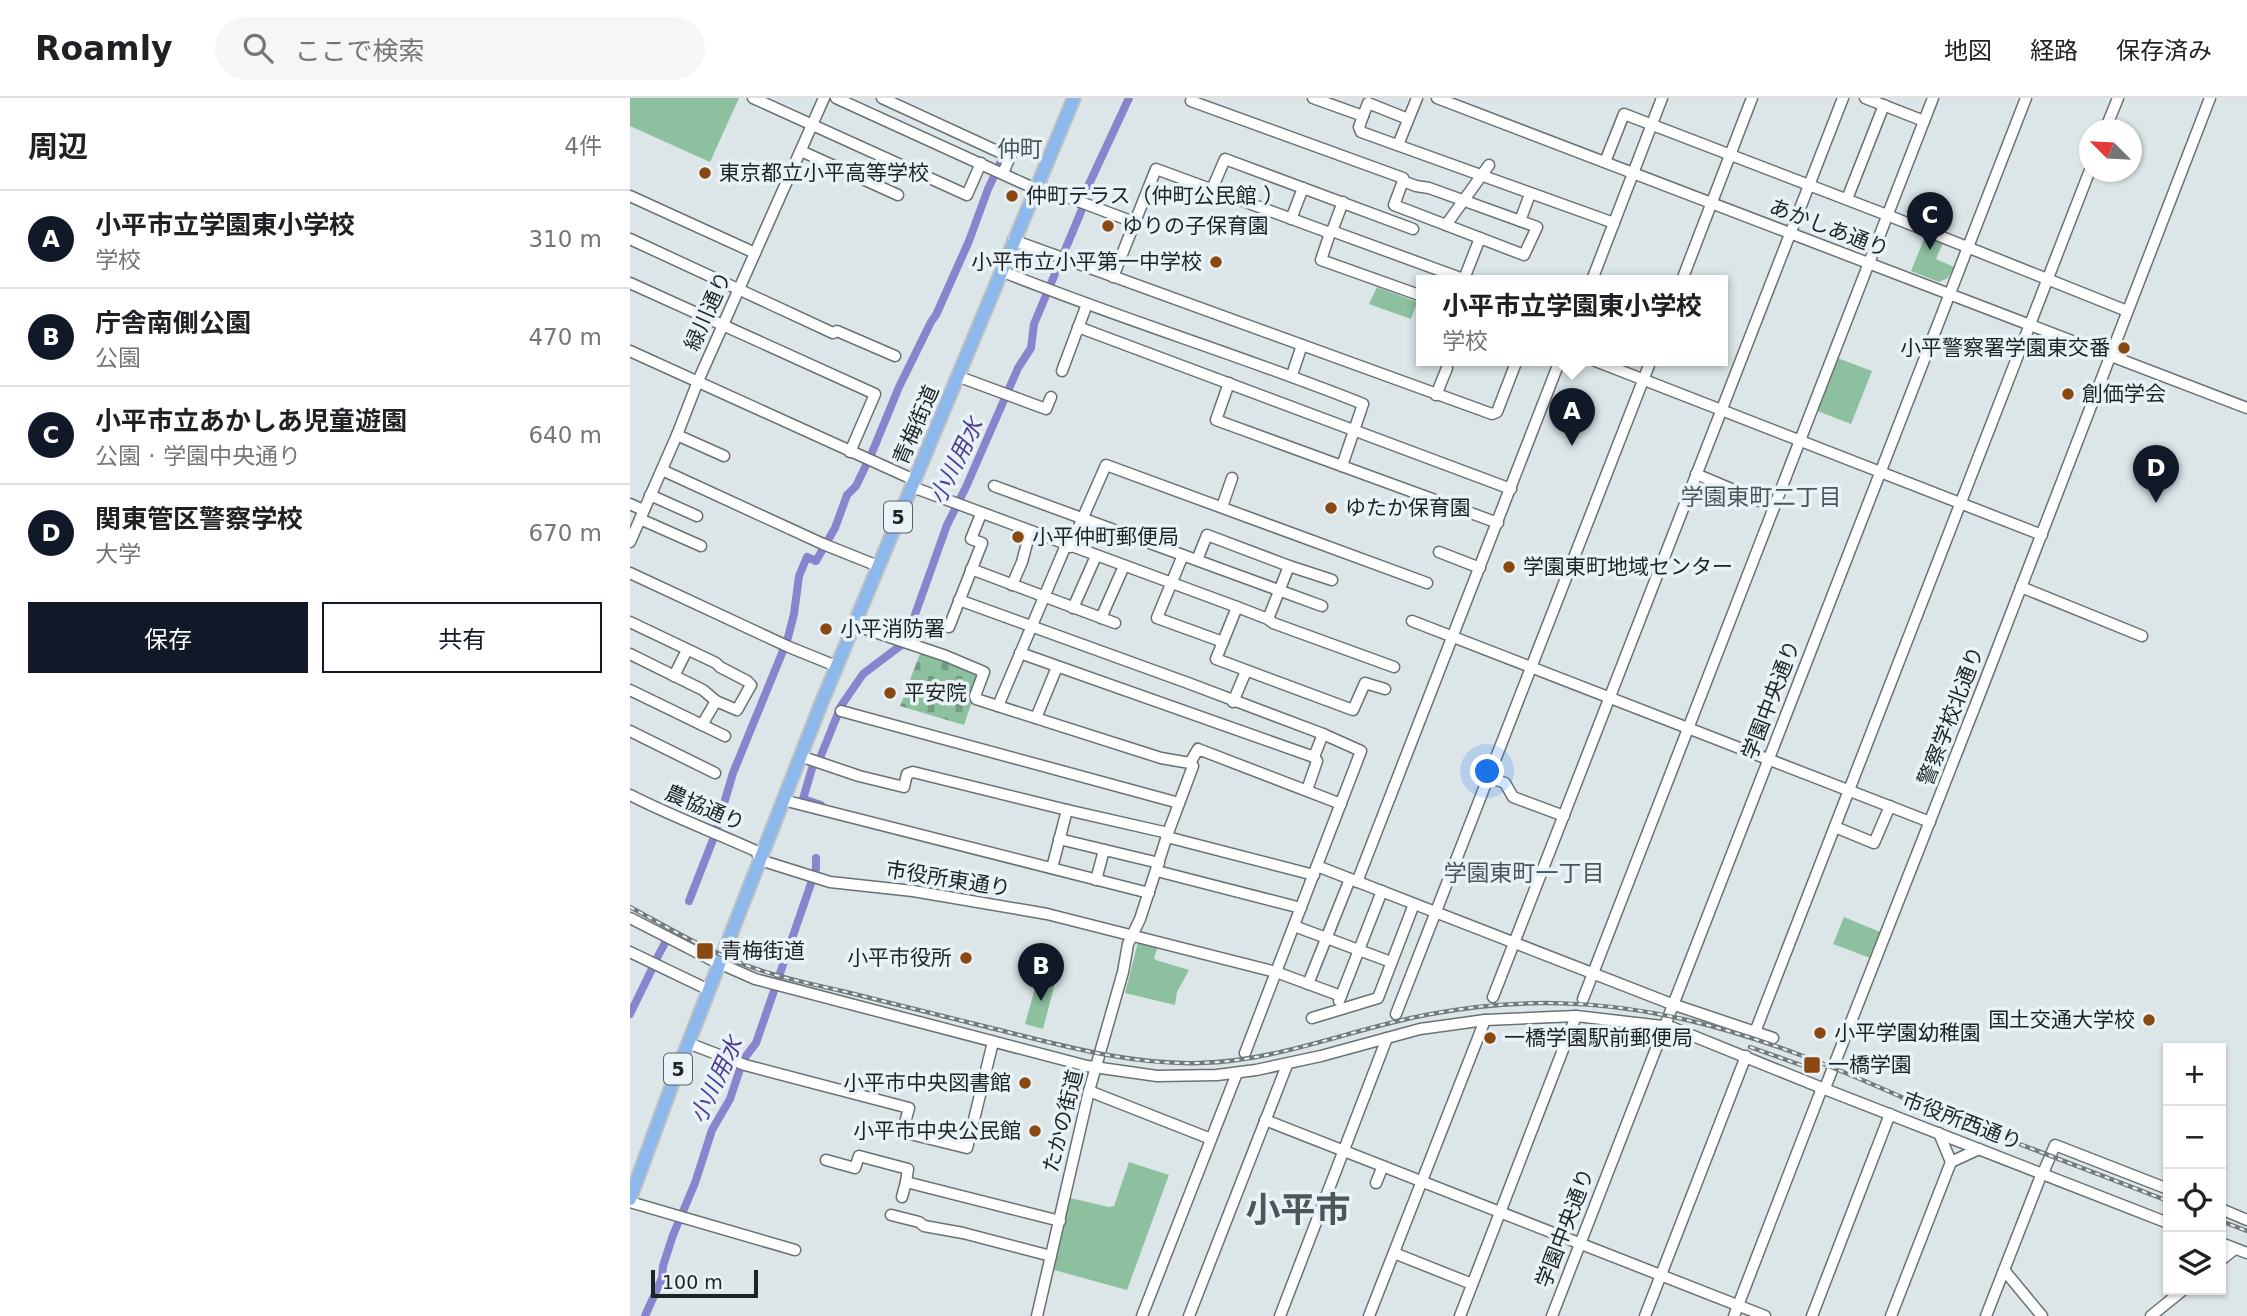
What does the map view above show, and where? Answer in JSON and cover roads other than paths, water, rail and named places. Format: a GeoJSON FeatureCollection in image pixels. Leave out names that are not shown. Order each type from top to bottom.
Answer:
{"type":"FeatureCollection","features":[{"type":"Feature","properties":{"kind":"main road","name":"青梅街道"},"geometry":{"type":"LineString","coordinates":[[630,1201],[688,1043],[836,666],[1074,98]]}},
{"type":"Feature","properties":{"kind":"street"},"geometry":{"type":"LineString","coordinates":[[752,98],[967,195],[981,163]]}},
{"type":"Feature","properties":{"kind":"street","name":"緑川通り"},"geometry":{"type":"LineString","coordinates":[[630,542],[738,289],[824,98]]}},
{"type":"Feature","properties":{"kind":"street"},"geometry":{"type":"LineString","coordinates":[[836,98],[1029,186],[1136,223]]}},
{"type":"Feature","properties":{"kind":"street"},"geometry":{"type":"LineString","coordinates":[[882,98],[1010,157],[999,171]]}},
{"type":"Feature","properties":{"kind":"street"},"geometry":{"type":"LineString","coordinates":[[1192,98],[1191,101],[1402,178],[1403,181],[1416,186],[1429,188],[1536,227],[1524,255],[1394,205]]}},
{"type":"Feature","properties":{"kind":"street"},"geometry":{"type":"LineString","coordinates":[[1313,98],[1363,116]]}},
{"type":"Feature","properties":{"kind":"street"},"geometry":{"type":"LineString","coordinates":[[1398,145],[1416,98]]}},
{"type":"Feature","properties":{"kind":"street"},"geometry":{"type":"LineString","coordinates":[[1594,275],[1662,98]]}},
{"type":"Feature","properties":{"kind":"street"},"geometry":{"type":"LineString","coordinates":[[1684,275],[1752,98]]}},
{"type":"Feature","properties":{"kind":"street"},"geometry":{"type":"LineString","coordinates":[[1493,997],[1843,98]]}},
{"type":"Feature","properties":{"kind":"street"},"geometry":{"type":"LineString","coordinates":[[1865,98],[1924,121]]}},
{"type":"Feature","properties":{"kind":"street"},"geometry":{"type":"LineString","coordinates":[[1583,999],[1933,98]]}},
{"type":"Feature","properties":{"kind":"street","name":"学園中央通り"},"geometry":{"type":"LineString","coordinates":[[1552,1316],[2026,98]]}},
{"type":"Feature","properties":{"kind":"street"},"geometry":{"type":"LineString","coordinates":[[2109,119],[2118,98]]}},
{"type":"Feature","properties":{"kind":"street","name":"警察学校北通り"},"geometry":{"type":"LineString","coordinates":[[1736,1311],[1930,822],[2210,98]]}},
{"type":"Feature","properties":{"kind":"street","name":"あかしあ通り"},"geometry":{"type":"LineString","coordinates":[[1442,99],[2247,408]]}},
{"type":"Feature","properties":{"kind":"street"},"geometry":{"type":"LineString","coordinates":[[1408,119],[1368,103],[1359,127],[1361,132],[1614,223]]}},
{"type":"Feature","properties":{"kind":"street"},"geometry":{"type":"LineString","coordinates":[[1846,199],[1884,105]]}},
{"type":"Feature","properties":{"kind":"street"},"geometry":{"type":"LineString","coordinates":[[1605,162],[1624,114],[2127,311]]}},
{"type":"Feature","properties":{"kind":"street"},"geometry":{"type":"LineString","coordinates":[[801,151],[898,195]]}},
{"type":"Feature","properties":{"kind":"street"},"geometry":{"type":"LineString","coordinates":[[1212,189],[1225,159],[1413,229]]}},
{"type":"Feature","properties":{"kind":"street"},"geometry":{"type":"LineString","coordinates":[[1446,225],[1489,165]]}},
{"type":"Feature","properties":{"kind":"street"},"geometry":{"type":"LineString","coordinates":[[1113,277],[1156,169],[1451,275]]}},
{"type":"Feature","properties":{"kind":"street"},"geometry":{"type":"LineString","coordinates":[[1388,220],[1403,181]]}},
{"type":"Feature","properties":{"kind":"street"},"geometry":{"type":"LineString","coordinates":[[1755,1032],[2085,182]]}},
{"type":"Feature","properties":{"kind":"street"},"geometry":{"type":"LineString","coordinates":[[1291,219],[1303,188]]}},
{"type":"Feature","properties":{"kind":"street"},"geometry":{"type":"LineString","coordinates":[[1520,221],[1530,194]]}},
{"type":"Feature","properties":{"kind":"street"},"geometry":{"type":"LineString","coordinates":[[630,196],[755,253]]}},
{"type":"Feature","properties":{"kind":"street"},"geometry":{"type":"LineString","coordinates":[[1343,202],[1321,260],[1416,294]]}},
{"type":"Feature","properties":{"kind":"street"},"geometry":{"type":"LineString","coordinates":[[1467,275],[1480,238]]}},
{"type":"Feature","properties":{"kind":"street"},"geometry":{"type":"LineString","coordinates":[[630,239],[833,332],[837,331],[895,356]]}},
{"type":"Feature","properties":{"kind":"street"},"geometry":{"type":"LineString","coordinates":[[1013,240],[1492,414],[1497,412],[1515,366]]}},
{"type":"Feature","properties":{"kind":"street"},"geometry":{"type":"LineString","coordinates":[[1001,271],[1087,304],[1292,375],[1363,404],[1342,466]]}},
{"type":"Feature","properties":{"kind":"street"},"geometry":{"type":"LineString","coordinates":[[630,283],[875,394],[850,452]]}},
{"type":"Feature","properties":{"kind":"street"},"geometry":{"type":"LineString","coordinates":[[1062,371],[1087,304]]}},
{"type":"Feature","properties":{"kind":"street"},"geometry":{"type":"LineString","coordinates":[[1079,327],[1511,489]]}},
{"type":"Feature","properties":{"kind":"street"},"geometry":{"type":"LineString","coordinates":[[1292,375],[1303,345]]}},
{"type":"Feature","properties":{"kind":"street"},"geometry":{"type":"LineString","coordinates":[[630,351],[910,478],[915,488],[1394,667]]}},
{"type":"Feature","properties":{"kind":"street"},"geometry":{"type":"LineString","coordinates":[[1308,984],[1354,880],[1480,568],[1558,366]]}},
{"type":"Feature","properties":{"kind":"street"},"geometry":{"type":"LineString","coordinates":[[1608,366],[2042,535]]}},
{"type":"Feature","properties":{"kind":"street"},"geometry":{"type":"LineString","coordinates":[[1396,1014],[1648,366]]}},
{"type":"Feature","properties":{"kind":"street"},"geometry":{"type":"LineString","coordinates":[[1436,395],[1447,368]]}},
{"type":"Feature","properties":{"kind":"street"},"geometry":{"type":"LineString","coordinates":[[957,376],[1046,409],[1051,397]]}},
{"type":"Feature","properties":{"kind":"street"},"geometry":{"type":"LineString","coordinates":[[1229,383],[1216,420],[1497,523]]}},
{"type":"Feature","properties":{"kind":"street"},"geometry":{"type":"LineString","coordinates":[[677,435],[724,456]]}},
{"type":"Feature","properties":{"kind":"street"},"geometry":{"type":"LineString","coordinates":[[998,706],[1044,597],[1106,465],[1427,583]]}},
{"type":"Feature","properties":{"kind":"street"},"geometry":{"type":"LineString","coordinates":[[662,470],[878,566]]}},
{"type":"Feature","properties":{"kind":"street"},"geometry":{"type":"LineString","coordinates":[[1696,474],[1774,507]]}},
{"type":"Feature","properties":{"kind":"street"},"geometry":{"type":"LineString","coordinates":[[1222,507],[1232,478]]}},
{"type":"Feature","properties":{"kind":"street"},"geometry":{"type":"LineString","coordinates":[[994,486],[1322,606]]}},
{"type":"Feature","properties":{"kind":"street"},"geometry":{"type":"LineString","coordinates":[[650,495],[697,516]]}},
{"type":"Feature","properties":{"kind":"street"},"geometry":{"type":"LineString","coordinates":[[630,504],[642,515],[701,546]]}},
{"type":"Feature","properties":{"kind":"street"},"geometry":{"type":"LineString","coordinates":[[948,626],[982,543],[971,539],[981,514]]}},
{"type":"Feature","properties":{"kind":"street"},"geometry":{"type":"LineString","coordinates":[[1012,584],[1030,532]]}},
{"type":"Feature","properties":{"kind":"street"},"geometry":{"type":"LineString","coordinates":[[1197,560],[1207,535],[1332,580]]}},
{"type":"Feature","properties":{"kind":"street"},"geometry":{"type":"LineString","coordinates":[[1439,552],[1480,568]]}},
{"type":"Feature","properties":{"kind":"street"},"geometry":{"type":"LineString","coordinates":[[1183,555],[1157,618],[1223,642]]}},
{"type":"Feature","properties":{"kind":"street"},"geometry":{"type":"LineString","coordinates":[[1073,608],[1096,556]]}},
{"type":"Feature","properties":{"kind":"street"},"geometry":{"type":"LineString","coordinates":[[1101,618],[1124,566]]}},
{"type":"Feature","properties":{"kind":"street"},"geometry":{"type":"LineString","coordinates":[[1268,619],[1289,566]]}},
{"type":"Feature","properties":{"kind":"street"},"geometry":{"type":"LineString","coordinates":[[971,569],[1115,623]]}},
{"type":"Feature","properties":{"kind":"street"},"geometry":{"type":"LineString","coordinates":[[630,573],[836,666]]}},
{"type":"Feature","properties":{"kind":"street"},"geometry":{"type":"LineString","coordinates":[[2021,587],[2142,636]]}},
{"type":"Feature","properties":{"kind":"street"},"geometry":{"type":"LineString","coordinates":[[959,600],[1323,734],[1361,751],[1245,1053]]}},
{"type":"Feature","properties":{"kind":"street"},"geometry":{"type":"LineString","coordinates":[[1237,607],[1216,659],[1353,710],[1365,683],[1385,690]]}},
{"type":"Feature","properties":{"kind":"street"},"geometry":{"type":"LineString","coordinates":[[1412,621],[1930,822]]}},
{"type":"Feature","properties":{"kind":"street"},"geometry":{"type":"LineString","coordinates":[[630,622],[716,663],[751,685],[737,710],[630,654]]}},
{"type":"Feature","properties":{"kind":"street"},"geometry":{"type":"LineString","coordinates":[[854,625],[946,656],[984,672],[976,699],[1161,758],[1190,763],[1198,749],[1341,804]]}},
{"type":"Feature","properties":{"kind":"street"},"geometry":{"type":"LineString","coordinates":[[674,676],[687,650]]}},
{"type":"Feature","properties":{"kind":"street"},"geometry":{"type":"LineString","coordinates":[[1020,653],[1314,757],[1317,761],[1307,790]]}},
{"type":"Feature","properties":{"kind":"street"},"geometry":{"type":"LineString","coordinates":[[1035,718],[1058,667]]}},
{"type":"Feature","properties":{"kind":"street"},"geometry":{"type":"LineString","coordinates":[[1233,702],[1246,671]]}},
{"type":"Feature","properties":{"kind":"street"},"geometry":{"type":"LineString","coordinates":[[630,690],[725,736]]}},
{"type":"Feature","properties":{"kind":"street"},"geometry":{"type":"LineString","coordinates":[[702,725],[716,701]]}},
{"type":"Feature","properties":{"kind":"street"},"geometry":{"type":"LineString","coordinates":[[821,704],[1179,803]]}},
{"type":"Feature","properties":{"kind":"street"},"geometry":{"type":"LineString","coordinates":[[630,731],[715,773]]}},
{"type":"Feature","properties":{"kind":"street"},"geometry":{"type":"LineString","coordinates":[[1314,757],[1323,734]]}},
{"type":"Feature","properties":{"kind":"street"},"geometry":{"type":"LineString","coordinates":[[800,756],[904,787],[907,774],[913,772],[1354,880],[1592,974],[1720,1022],[1773,1038]]}},
{"type":"Feature","properties":{"kind":"street","name":"たかの街道"},"geometry":{"type":"LineString","coordinates":[[1037,1316],[1089,1091],[1124,972],[1130,936],[1140,919],[1193,766],[1190,763]]}},
{"type":"Feature","properties":{"kind":"street"},"geometry":{"type":"LineString","coordinates":[[1489,777],[1505,783],[1513,797],[1564,816]]}},
{"type":"Feature","properties":{"kind":"street","name":"農協通り"},"geometry":{"type":"LineString","coordinates":[[630,795],[664,813],[756,851],[760,860]]}},
{"type":"Feature","properties":{"kind":"street"},"geometry":{"type":"LineString","coordinates":[[783,800],[1149,893]]}},
{"type":"Feature","properties":{"kind":"street"},"geometry":{"type":"LineString","coordinates":[[1835,827],[1874,843],[1890,806]]}},
{"type":"Feature","properties":{"kind":"street"},"geometry":{"type":"LineString","coordinates":[[1052,868],[1067,810]]}},
{"type":"Feature","properties":{"kind":"street"},"geometry":{"type":"LineString","coordinates":[[1059,839],[1301,908]]}},
{"type":"Feature","properties":{"kind":"street"},"geometry":{"type":"LineString","coordinates":[[1096,880],[1104,850]]}},
{"type":"Feature","properties":{"kind":"street","name":"市役所東通り"},"geometry":{"type":"LineString","coordinates":[[760,860],[830,882],[913,891],[1047,914],[1276,972],[1341,996]]}},
{"type":"Feature","properties":{"kind":"street"},"geometry":{"type":"LineString","coordinates":[[1335,1011],[1382,891]]}},
{"type":"Feature","properties":{"kind":"street"},"geometry":{"type":"LineString","coordinates":[[1312,1018],[1378,998],[1414,904]]}},
{"type":"Feature","properties":{"kind":"street","name":"市役所西通り"},"geometry":{"type":"LineString","coordinates":[[630,918],[719,964],[777,985],[1096,1067],[1157,1076],[1237,1073],[1287,1065],[1420,1029],[1485,1020],[1576,1016],[1671,1027],[2163,1221]]}},
{"type":"Feature","properties":{"kind":"street"},"geometry":{"type":"LineString","coordinates":[[1294,926],[1391,962]]}},
{"type":"Feature","properties":{"kind":"street"},"geometry":{"type":"LineString","coordinates":[[630,952],[709,990]]}},
{"type":"Feature","properties":{"kind":"street"},"geometry":{"type":"LineString","coordinates":[[1460,1316],[1576,1016]]}},
{"type":"Feature","properties":{"kind":"street"},"geometry":{"type":"LineString","coordinates":[[1369,1316],[1485,1020]]}},
{"type":"Feature","properties":{"kind":"street"},"geometry":{"type":"LineString","coordinates":[[1280,1316],[1387,1038]]}},
{"type":"Feature","properties":{"kind":"street"},"geometry":{"type":"LineString","coordinates":[[688,1043],[742,1064],[909,1108],[903,1130],[906,1133],[967,1148],[993,1042]]}},
{"type":"Feature","properties":{"kind":"street"},"geometry":{"type":"LineString","coordinates":[[1645,1316],[1746,1056]]}},
{"type":"Feature","properties":{"kind":"street"},"geometry":{"type":"LineString","coordinates":[[1189,1316],[1287,1065]]}},
{"type":"Feature","properties":{"kind":"street"},"geometry":{"type":"LineString","coordinates":[[1142,1316],[1237,1073]]}},
{"type":"Feature","properties":{"kind":"street"},"geometry":{"type":"LineString","coordinates":[[1089,1091],[1211,1139]]}},
{"type":"Feature","properties":{"kind":"street"},"geometry":{"type":"LineString","coordinates":[[1812,1316],[1891,1114]]}},
{"type":"Feature","properties":{"kind":"street"},"geometry":{"type":"LineString","coordinates":[[1265,1120],[1660,1276],[1736,1311],[1765,1316]]}},
{"type":"Feature","properties":{"kind":"street"},"geometry":{"type":"LineString","coordinates":[[1891,1316],[1951,1162],[1939,1133]]}},
{"type":"Feature","properties":{"kind":"street"},"geometry":{"type":"LineString","coordinates":[[1986,1316],[2055,1145],[2163,1187]]}},
{"type":"Feature","properties":{"kind":"street"},"geometry":{"type":"LineString","coordinates":[[1951,1162],[1979,1149]]}},
{"type":"Feature","properties":{"kind":"street"},"geometry":{"type":"LineString","coordinates":[[826,1160],[855,1168],[859,1156],[908,1169],[902,1197]]}},
{"type":"Feature","properties":{"kind":"street"},"geometry":{"type":"LineString","coordinates":[[1376,1183],[1382,1167]]}},
{"type":"Feature","properties":{"kind":"street"},"geometry":{"type":"LineString","coordinates":[[906,1182],[1060,1221]]}},
{"type":"Feature","properties":{"kind":"street"},"geometry":{"type":"LineString","coordinates":[[630,1201],[795,1250]]}},
{"type":"Feature","properties":{"kind":"street"},"geometry":{"type":"LineString","coordinates":[[2226,1211],[2247,1220]]}},
{"type":"Feature","properties":{"kind":"street"},"geometry":{"type":"LineString","coordinates":[[891,1214],[924,1226],[1052,1256]]}},
{"type":"Feature","properties":{"kind":"street"},"geometry":{"type":"LineString","coordinates":[[2226,1245],[2247,1253]]}},
{"type":"Feature","properties":{"kind":"street"},"geometry":{"type":"LineString","coordinates":[[2226,1255],[2235,1249]]}},
{"type":"Feature","properties":{"kind":"street"},"geometry":{"type":"LineString","coordinates":[[1394,1253],[1472,1284]]}},
{"type":"Feature","properties":{"kind":"street"},"geometry":{"type":"LineString","coordinates":[[2004,1270],[2042,1316]]}},
{"type":"Feature","properties":{"kind":"street"},"geometry":{"type":"LineString","coordinates":[[2151,1316],[2177,1295]]}},
{"type":"Feature","properties":{"kind":"waterway","name":"小川用水"},"geometry":{"type":"LineString","coordinates":[[821,805],[803,799],[813,765],[820,758],[841,706],[863,674],[900,646],[907,637],[947,525],[1018,368],[1031,348],[1034,324],[1083,207],[1083,197],[1129,98]]}},
{"type":"Feature","properties":{"kind":"waterway"},"geometry":{"type":"LineString","coordinates":[[689,901],[714,837],[733,773],[787,641],[799,576],[807,557],[816,561],[835,528],[847,495],[856,486],[899,387],[936,315],[1005,153]]}},
{"type":"Feature","properties":{"kind":"waterway","name":"小川用水"},"geometry":{"type":"LineString","coordinates":[[645,1316],[662,1278],[673,1235],[695,1183],[712,1130],[730,1099],[743,1060],[756,1043],[816,869],[816,858]]}},
{"type":"Feature","properties":{"kind":"waterway"},"geometry":{"type":"LineString","coordinates":[[657,958],[666,941]]}},
{"type":"Feature","properties":{"kind":"waterway"},"geometry":{"type":"LineString","coordinates":[[630,1014],[652,969]]}},
{"type":"Feature","properties":{"kind":"railway"},"geometry":{"type":"LineString","coordinates":[[630,907],[689,939],[751,967],[1119,1057],[1173,1063],[1230,1061],[1288,1050],[1431,1014],[1499,1005],[1563,1003],[1626,1009],[1686,1020],[1745,1036],[1805,1057],[1926,1108]]}},
{"type":"Feature","properties":{"kind":"railway"},"geometry":{"type":"LineString","coordinates":[[1750,1047],[1812,1069]]}},
{"type":"Feature","properties":{"kind":"railway"},"geometry":{"type":"LineString","coordinates":[[1918,1105],[2163,1199]]}},
{"type":"Feature","properties":{"kind":"railway"},"geometry":{"type":"LineString","coordinates":[[2226,1223],[2247,1231]]}},
{"type":"Feature","properties":{"kind":"place","name":"東京都立小平高等学校"},"geometry":{"type":"Point","coordinates":[705,173]}},
{"type":"Feature","properties":{"kind":"place","name":"仲町テラス（仲町公民館 ）"},"geometry":{"type":"Point","coordinates":[1012,196]}},
{"type":"Feature","properties":{"kind":"place","name":"ゆりの子保育園"},"geometry":{"type":"Point","coordinates":[1108,226]}},
{"type":"Feature","properties":{"kind":"place","name":"小平市立あかしあ児童遊園"},"geometry":{"type":"Point","coordinates":[1930,250]}},
{"type":"Feature","properties":{"kind":"place","name":"小平市立小平第一中学校"},"geometry":{"type":"Point","coordinates":[1216,262]}},
{"type":"Feature","properties":{"kind":"place","name":"小平警察署学園東交番"},"geometry":{"type":"Point","coordinates":[2124,348]}},
{"type":"Feature","properties":{"kind":"place","name":"創価学会"},"geometry":{"type":"Point","coordinates":[2068,394]}},
{"type":"Feature","properties":{"kind":"place","name":"小平市立学園東小学校"},"geometry":{"type":"Point","coordinates":[1572,446]}},
{"type":"Feature","properties":{"kind":"place","name":"関東管区警察学校"},"geometry":{"type":"Point","coordinates":[2156,503]}},
{"type":"Feature","properties":{"kind":"place","name":"ゆたか保育園"},"geometry":{"type":"Point","coordinates":[1331,508]}},
{"type":"Feature","properties":{"kind":"place","name":"小平仲町郵便局"},"geometry":{"type":"Point","coordinates":[1018,537]}},
{"type":"Feature","properties":{"kind":"place","name":"学園東町地域センター"},"geometry":{"type":"Point","coordinates":[1509,567]}},
{"type":"Feature","properties":{"kind":"place","name":"小平消防署"},"geometry":{"type":"Point","coordinates":[826,629]}},
{"type":"Feature","properties":{"kind":"place","name":"平安院"},"geometry":{"type":"Point","coordinates":[890,693]}},
{"type":"Feature","properties":{"kind":"place","name":"青梅街道"},"geometry":{"type":"Point","coordinates":[705,951]}},
{"type":"Feature","properties":{"kind":"place","name":"小平市役所"},"geometry":{"type":"Point","coordinates":[966,958]}},
{"type":"Feature","properties":{"kind":"place","name":"庁舎南側公園"},"geometry":{"type":"Point","coordinates":[1041,1001]}},
{"type":"Feature","properties":{"kind":"place","name":"国土交通大学校"},"geometry":{"type":"Point","coordinates":[2149,1020]}},
{"type":"Feature","properties":{"kind":"place","name":"小平学園幼稚園"},"geometry":{"type":"Point","coordinates":[1820,1033]}},
{"type":"Feature","properties":{"kind":"place","name":"一橋学園駅前郵便局"},"geometry":{"type":"Point","coordinates":[1490,1038]}},
{"type":"Feature","properties":{"kind":"place","name":"一橋学園"},"geometry":{"type":"Point","coordinates":[1812,1065]}},
{"type":"Feature","properties":{"kind":"place","name":"小平市中央図書館"},"geometry":{"type":"Point","coordinates":[1025,1083]}},
{"type":"Feature","properties":{"kind":"place","name":"小平市中央公民館"},"geometry":{"type":"Point","coordinates":[1035,1131]}},
{"type":"Feature","properties":{"kind":"district","name":"仲町"},"geometry":{"type":"Point","coordinates":[1020,149]}},
{"type":"Feature","properties":{"kind":"district","name":"学園東町二丁目"},"geometry":{"type":"Point","coordinates":[1761,497]}},
{"type":"Feature","properties":{"kind":"district","name":"学園東町一丁目"},"geometry":{"type":"Point","coordinates":[1524,873]}},
{"type":"Feature","properties":{"kind":"district","name":"小平市"},"geometry":{"type":"Point","coordinates":[1298,1210]}}]}
